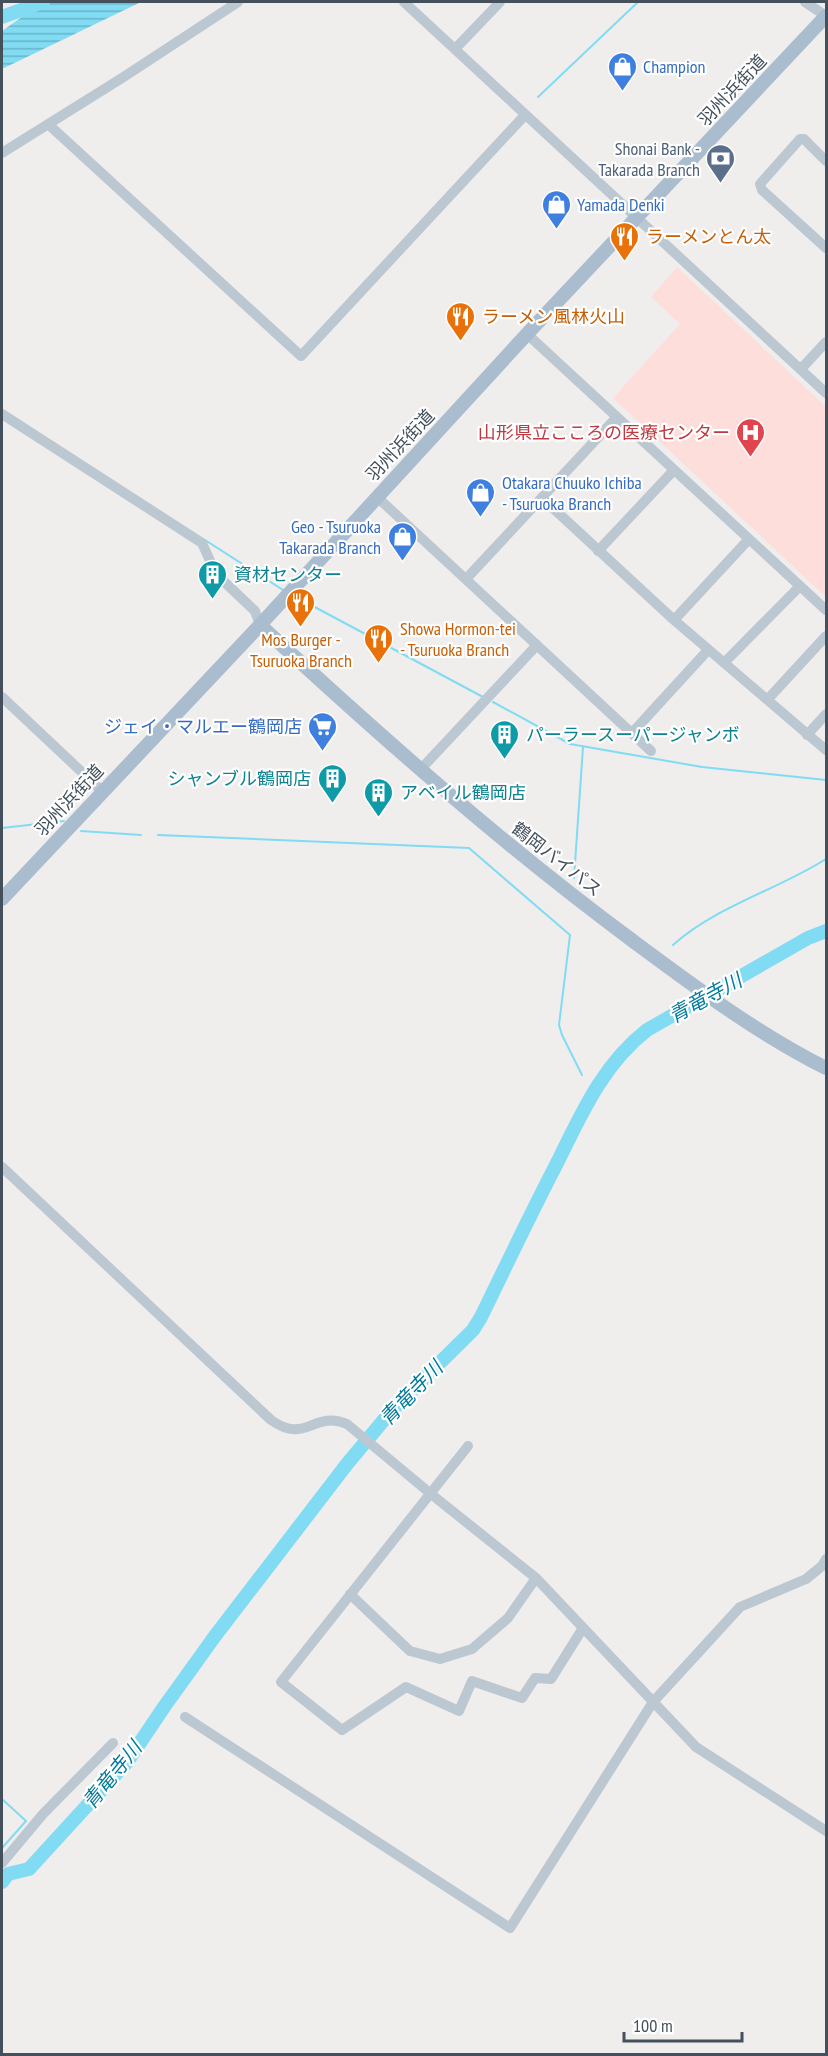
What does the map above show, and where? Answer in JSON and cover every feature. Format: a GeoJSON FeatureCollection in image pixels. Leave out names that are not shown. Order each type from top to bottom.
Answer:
{"type":"FeatureCollection","features":[{"type":"Feature","properties":{"kind":"main road","name":"羽州浜街道"},"geometry":{"type":"LineString","coordinates":[[2,899],[826,16]]}},
{"type":"Feature","properties":{"kind":"main road","name":"鶴岡バイパス"},"geometry":{"type":"LineString","coordinates":[[260,625],[420,770],[546,875],[691,984],[826,1068]]}},
{"type":"Feature","properties":{"kind":"street"},"geometry":{"type":"LineString","coordinates":[[2,153],[238,2]]}},
{"type":"Feature","properties":{"kind":"street"},"geometry":{"type":"LineString","coordinates":[[404,2],[826,393]]}},
{"type":"Feature","properties":{"kind":"street"},"geometry":{"type":"LineString","coordinates":[[455,49],[500,2]]}},
{"type":"Feature","properties":{"kind":"street"},"geometry":{"type":"LineString","coordinates":[[805,2],[826,16]]}},
{"type":"Feature","properties":{"kind":"street"},"geometry":{"type":"LineString","coordinates":[[48,124],[301,356],[525,115]]}},
{"type":"Feature","properties":{"kind":"street"},"geometry":{"type":"LineString","coordinates":[[824,153],[804,139],[800,139],[760,184],[762,190],[826,248]]}},
{"type":"Feature","properties":{"kind":"street"},"geometry":{"type":"LineString","coordinates":[[527,334],[826,610]]}},
{"type":"Feature","properties":{"kind":"street"},"geometry":{"type":"LineString","coordinates":[[801,369],[826,342]]}},
{"type":"Feature","properties":{"kind":"street"},"geometry":{"type":"LineString","coordinates":[[2,414],[202,543],[216,574],[255,611],[260,625]]}},
{"type":"Feature","properties":{"kind":"street"},"geometry":{"type":"LineString","coordinates":[[466,579],[617,417]]}},
{"type":"Feature","properties":{"kind":"street"},"geometry":{"type":"LineString","coordinates":[[598,550],[674,470]]}},
{"type":"Feature","properties":{"kind":"street"},"geometry":{"type":"LineString","coordinates":[[377,497],[651,750]]}},
{"type":"Feature","properties":{"kind":"street"},"geometry":{"type":"LineString","coordinates":[[542,498],[674,621],[826,750]]}},
{"type":"Feature","properties":{"kind":"street"},"geometry":{"type":"LineString","coordinates":[[674,621],[749,539]]}},
{"type":"Feature","properties":{"kind":"street"},"geometry":{"type":"LineString","coordinates":[[724,663],[800,586]]}},
{"type":"Feature","properties":{"kind":"street"},"geometry":{"type":"LineString","coordinates":[[768,699],[826,636]]}},
{"type":"Feature","properties":{"kind":"street"},"geometry":{"type":"LineString","coordinates":[[420,770],[537,645]]}},
{"type":"Feature","properties":{"kind":"street"},"geometry":{"type":"LineString","coordinates":[[632,733],[708,650]]}},
{"type":"Feature","properties":{"kind":"street"},"geometry":{"type":"LineString","coordinates":[[2,697],[102,791]]}},
{"type":"Feature","properties":{"kind":"street"},"geometry":{"type":"LineString","coordinates":[[807,735],[826,714]]}},
{"type":"Feature","properties":{"kind":"street"},"geometry":{"type":"LineString","coordinates":[[2,1167],[271,1420],[281,1428],[296,1431],[320,1421],[338,1420],[347,1424],[536,1578],[696,1747],[826,1831]]}},
{"type":"Feature","properties":{"kind":"street"},"geometry":{"type":"LineString","coordinates":[[468,1446],[281,1682],[342,1730],[406,1688],[459,1711],[472,1681],[522,1698],[535,1678],[551,1679],[583,1628]]}},
{"type":"Feature","properties":{"kind":"street"},"geometry":{"type":"LineString","coordinates":[[185,1717],[510,1928],[653,1702],[740,1607],[806,1579],[825,1565]]}},
{"type":"Feature","properties":{"kind":"street"},"geometry":{"type":"LineString","coordinates":[[350,1594],[410,1651],[440,1659],[472,1649],[508,1618],[536,1578]]}},
{"type":"Feature","properties":{"kind":"street"},"geometry":{"type":"LineString","coordinates":[[2,1863],[43,1814],[113,1743]]}},
{"type":"Feature","properties":{"kind":"shaded area","name":"山形県立こころの医療センター"},"geometry":{"type":"Polygon","coordinates":[[[677,267],[826,407],[826,597],[613,398],[680,324],[651,297],[677,267]]]}},
{"type":"Feature","properties":{"kind":"water"},"geometry":{"type":"Polygon","coordinates":[[[43,2],[141,2],[2,69],[2,31],[43,2]]]}},
{"type":"Feature","properties":{"kind":"waterway"},"geometry":{"type":"LineString","coordinates":[[2,17],[43,2]]}},
{"type":"Feature","properties":{"kind":"waterway"},"geometry":{"type":"LineString","coordinates":[[538,97],[638,2]]}},
{"type":"Feature","properties":{"kind":"waterway"},"geometry":{"type":"LineString","coordinates":[[205,540],[283,590]]}},
{"type":"Feature","properties":{"kind":"waterway"},"geometry":{"type":"LineString","coordinates":[[296,597],[483,697]]}},
{"type":"Feature","properties":{"kind":"waterway"},"geometry":{"type":"LineString","coordinates":[[493,702],[570,744],[702,767],[826,780]]}},
{"type":"Feature","properties":{"kind":"waterway"},"geometry":{"type":"LineString","coordinates":[[574,878],[583,747]]}},
{"type":"Feature","properties":{"kind":"waterway"},"geometry":{"type":"LineString","coordinates":[[2,828],[64,821]]}},
{"type":"Feature","properties":{"kind":"waterway"},"geometry":{"type":"LineString","coordinates":[[81,831],[141,835]]}},
{"type":"Feature","properties":{"kind":"waterway"},"geometry":{"type":"LineString","coordinates":[[158,835],[469,848],[570,935],[559,1025],[582,1075]]}},
{"type":"Feature","properties":{"kind":"waterway"},"geometry":{"type":"LineString","coordinates":[[673,945],[709,919],[826,859]]}},
{"type":"Feature","properties":{"kind":"waterway","name":"青竜寺川"},"geometry":{"type":"LineString","coordinates":[[2,1882],[8,1874],[29,1869],[127,1762],[215,1636],[347,1464],[393,1409],[473,1330],[584,1110],[617,1059],[647,1030],[808,938],[826,931]]}},
{"type":"Feature","properties":{"kind":"waterway","name":"青竜寺川"},"geometry":{"type":"LineString","coordinates":[[590,1087],[593,1093]]}},
{"type":"Feature","properties":{"kind":"waterway"},"geometry":{"type":"LineString","coordinates":[[2,1799],[26,1821],[2,1848]]}},
{"type":"Feature","properties":{"kind":"place","name":"Champion"},"geometry":{"type":"Point","coordinates":[622,92]}},
{"type":"Feature","properties":{"kind":"place","name":"Shonai Bank - Takarada Branch"},"geometry":{"type":"Point","coordinates":[721,184]}},
{"type":"Feature","properties":{"kind":"place","name":"Yamada Denki"},"geometry":{"type":"Point","coordinates":[556,230]}},
{"type":"Feature","properties":{"kind":"place","name":"ラーメンとん太"},"geometry":{"type":"Point","coordinates":[625,262]}},
{"type":"Feature","properties":{"kind":"place","name":"ラーメン風林火山"},"geometry":{"type":"Point","coordinates":[461,342]}},
{"type":"Feature","properties":{"kind":"place","name":"山形県立こころの医療センター"},"geometry":{"type":"Point","coordinates":[751,458]}},
{"type":"Feature","properties":{"kind":"place","name":"Otakara Chuuko Ichiba - Tsuruoka Branch"},"geometry":{"type":"Point","coordinates":[481,518]}},
{"type":"Feature","properties":{"kind":"place","name":"Geo - Tsuruoka Takarada Branch"},"geometry":{"type":"Point","coordinates":[402,562]}},
{"type":"Feature","properties":{"kind":"place","name":"資材センター"},"geometry":{"type":"Point","coordinates":[213,600]}},
{"type":"Feature","properties":{"kind":"place","name":"Mos Burger - Tsuruoka Branch"},"geometry":{"type":"Point","coordinates":[301,628]}},
{"type":"Feature","properties":{"kind":"place","name":"Showa Hormon-tei - Tsuruoka Branch"},"geometry":{"type":"Point","coordinates":[379,664]}},
{"type":"Feature","properties":{"kind":"place","name":"ジェイ・マルエー鶴岡店"},"geometry":{"type":"Point","coordinates":[323,752]}},
{"type":"Feature","properties":{"kind":"place","name":"パーラースーパージャンボ"},"geometry":{"type":"Point","coordinates":[505,760]}},
{"type":"Feature","properties":{"kind":"place","name":"シャンブル鶴岡店"},"geometry":{"type":"Point","coordinates":[332,804]}},
{"type":"Feature","properties":{"kind":"place","name":"アベイル鶴岡店"},"geometry":{"type":"Point","coordinates":[379,818]}}]}
